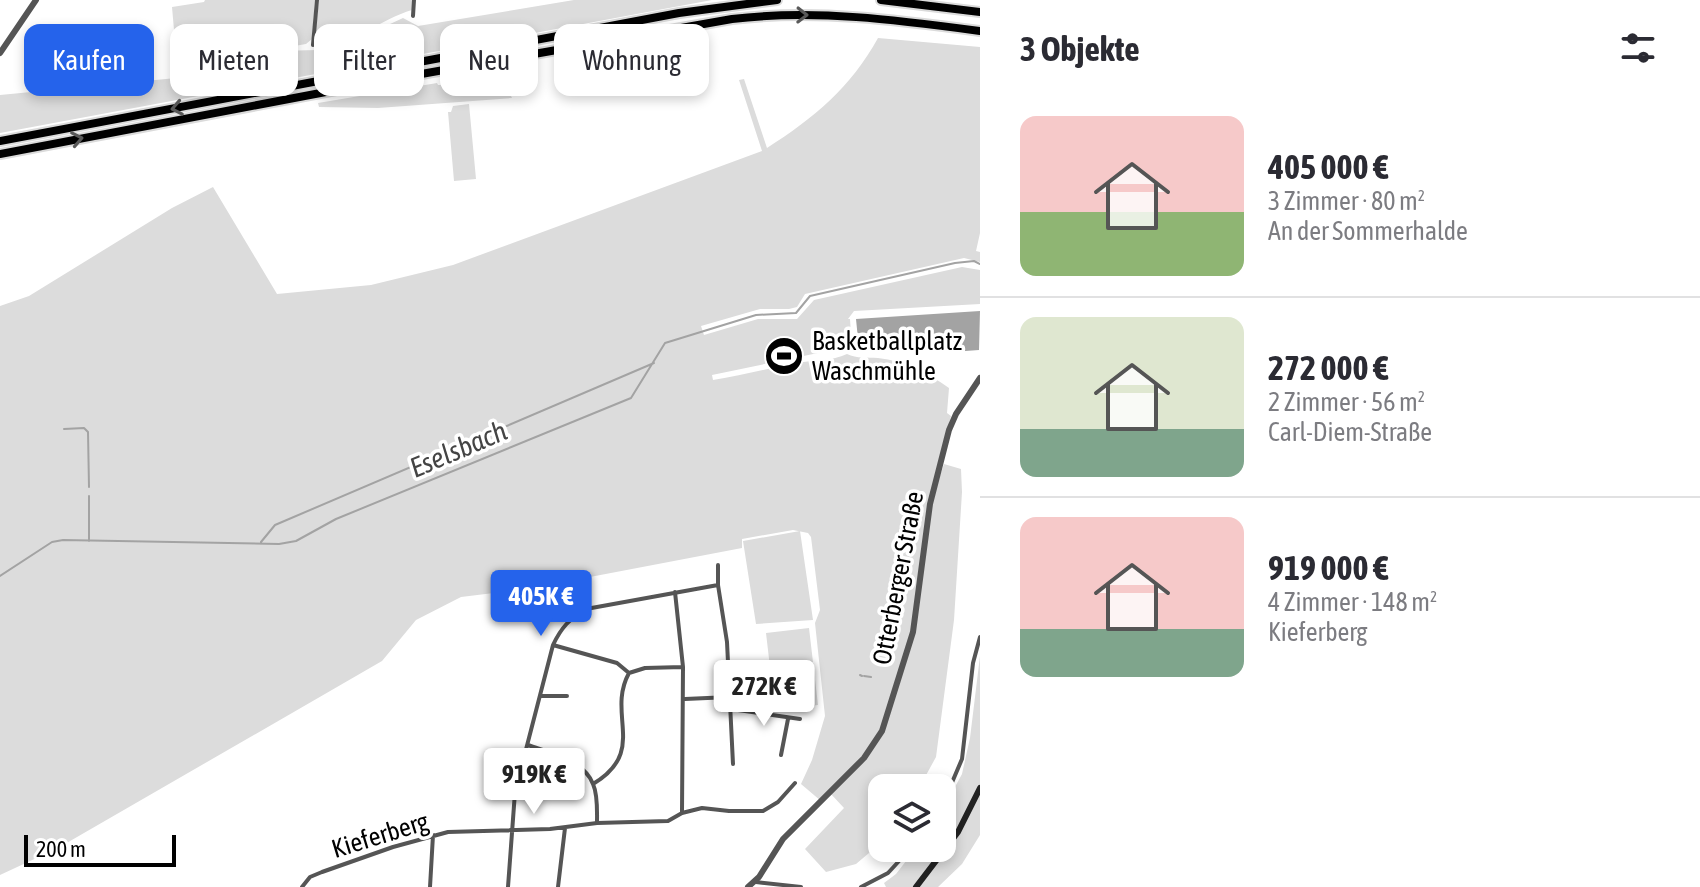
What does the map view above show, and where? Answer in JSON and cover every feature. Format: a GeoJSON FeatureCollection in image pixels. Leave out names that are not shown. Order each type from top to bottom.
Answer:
{"type":"FeatureCollection","features":[{"type":"Feature","properties":{"kind":"highway"},"geometry":{"type":"LineString","coordinates":[[0,141],[679,13],[777,0]]}},
{"type":"Feature","properties":{"kind":"highway"},"geometry":{"type":"LineString","coordinates":[[881,0],[980,12]]}},
{"type":"Feature","properties":{"kind":"highway"},"geometry":{"type":"LineString","coordinates":[[0,154],[410,76],[741,18],[825,15],[980,31]]}},
{"type":"Feature","properties":{"kind":"main road"},"geometry":{"type":"LineString","coordinates":[[916,887],[958,832],[980,788]]}},
{"type":"Feature","properties":{"kind":"street"},"geometry":{"type":"LineString","coordinates":[[0,53],[36,0]]}},
{"type":"Feature","properties":{"kind":"street"},"geometry":{"type":"LineString","coordinates":[[313,45],[317,0]]}},
{"type":"Feature","properties":{"kind":"street"},"geometry":{"type":"LineString","coordinates":[[413,16],[414,0]]}},
{"type":"Feature","properties":{"kind":"street","name":"Otterberger Straße"},"geometry":{"type":"LineString","coordinates":[[748,887],[755,882],[783,839],[864,758],[882,731],[913,632],[930,504],[949,430],[980,378]]}},
{"type":"Feature","properties":{"kind":"street"},"geometry":{"type":"LineString","coordinates":[[718,565],[727,642],[733,764]]}},
{"type":"Feature","properties":{"kind":"street"},"geometry":{"type":"LineString","coordinates":[[508,887],[518,781],[559,631],[572,617],[586,609],[718,585]]}},
{"type":"Feature","properties":{"kind":"street"},"geometry":{"type":"LineString","coordinates":[[675,592],[683,667],[682,813]]}},
{"type":"Feature","properties":{"kind":"street"},"geometry":{"type":"LineString","coordinates":[[956,774],[962,759],[971,672],[980,637]]}},
{"type":"Feature","properties":{"kind":"street"},"geometry":{"type":"LineString","coordinates":[[553,645],[617,663],[629,673]]}},
{"type":"Feature","properties":{"kind":"street"},"geometry":{"type":"LineString","coordinates":[[629,673],[645,668],[683,667]]}},
{"type":"Feature","properties":{"kind":"street"},"geometry":{"type":"LineString","coordinates":[[593,784],[615,769],[621,756],[623,688],[629,673]]}},
{"type":"Feature","properties":{"kind":"street"},"geometry":{"type":"LineString","coordinates":[[540,696],[567,696]]}},
{"type":"Feature","properties":{"kind":"street"},"geometry":{"type":"LineString","coordinates":[[684,699],[730,697]]}},
{"type":"Feature","properties":{"kind":"street"},"geometry":{"type":"LineString","coordinates":[[731,709],[800,719]]}},
{"type":"Feature","properties":{"kind":"street"},"geometry":{"type":"LineString","coordinates":[[781,755],[788,718]]}},
{"type":"Feature","properties":{"kind":"street"},"geometry":{"type":"LineString","coordinates":[[528,745],[575,764],[593,784],[597,823]]}},
{"type":"Feature","properties":{"kind":"street","name":"Kieferberg"},"geometry":{"type":"LineString","coordinates":[[302,887],[310,877],[322,872],[433,835],[668,821],[682,813],[708,808],[763,811],[778,802],[795,783]]}},
{"type":"Feature","properties":{"kind":"street"},"geometry":{"type":"LineString","coordinates":[[558,887],[565,828]]}},
{"type":"Feature","properties":{"kind":"street"},"geometry":{"type":"LineString","coordinates":[[430,887],[433,835]]}},
{"type":"Feature","properties":{"kind":"street"},"geometry":{"type":"LineString","coordinates":[[861,887],[888,873],[898,862]]}},
{"type":"Feature","properties":{"kind":"street"},"geometry":{"type":"LineString","coordinates":[[755,882],[801,887]]}},
{"type":"Feature","properties":{"kind":"shaded area"},"geometry":{"type":"Polygon","coordinates":[[[315,0],[312,39],[298,45],[298,24],[173,24],[172,7],[204,2],[315,0]]]}},
{"type":"Feature","properties":{"kind":"shaded area"},"geometry":{"type":"Polygon","coordinates":[[[319,0],[413,0],[412,10],[379,24],[316,24],[319,0]]]}},
{"type":"Feature","properties":{"kind":"shaded area"},"geometry":{"type":"Polygon","coordinates":[[[574,0],[712,0],[584,24],[554,24],[554,30],[538,33],[538,24],[440,24],[440,51],[424,54],[424,25],[574,0]]]}},
{"type":"Feature","properties":{"kind":"shaded area"},"geometry":{"type":"Polygon","coordinates":[[[403,18],[414,24],[390,24],[403,18]]]}},
{"type":"Feature","properties":{"kind":"shaded area"},"geometry":{"type":"Polygon","coordinates":[[[878,38],[980,47],[980,233],[976,251],[980,252],[980,262],[964,258],[805,294],[797,307],[760,309],[701,326],[704,335],[758,319],[797,319],[814,300],[962,267],[980,270],[980,304],[854,311],[848,319],[851,334],[841,335],[841,341],[830,342],[830,347],[819,347],[818,353],[712,375],[713,380],[847,354],[907,365],[949,388],[947,413],[951,416],[933,496],[944,464],[961,469],[962,492],[954,620],[936,757],[927,774],[868,774],[868,854],[856,864],[826,872],[805,849],[844,808],[830,793],[821,801],[801,784],[825,716],[815,623],[820,610],[811,537],[808,533],[793,530],[742,539],[742,548],[527,589],[461,597],[416,620],[382,661],[58,848],[0,875],[0,306],[29,296],[172,208],[213,187],[277,294],[371,285],[453,265],[762,151],[739,80],[744,79],[767,148],[830,100],[878,38]]]}},
{"type":"Feature","properties":{"kind":"shaded area"},"geometry":{"type":"Polygon","coordinates":[[[298,50],[314,50],[314,74],[298,77],[298,50]]]}},
{"type":"Feature","properties":{"kind":"shaded area"},"geometry":{"type":"Polygon","coordinates":[[[170,79],[170,96],[198,96],[0,133],[0,95],[24,93],[24,96],[154,96],[154,80],[170,79]]]}},
{"type":"Feature","properties":{"kind":"shaded area"},"geometry":{"type":"Polygon","coordinates":[[[424,85],[440,85],[440,96],[512,98],[378,108],[319,107],[318,103],[360,96],[424,96],[424,85]]]}},
{"type":"Feature","properties":{"kind":"shaded area"},"geometry":{"type":"Polygon","coordinates":[[[469,104],[476,179],[454,181],[448,112],[453,106],[469,104]]]}},
{"type":"Feature","properties":{"kind":"shaded area"},"geometry":{"type":"Polygon","coordinates":[[[980,311],[979,350],[952,352],[945,349],[942,341],[940,350],[916,350],[914,341],[912,349],[888,349],[886,341],[884,349],[859,349],[856,319],[980,311]]]}},
{"type":"Feature","properties":{"kind":"shaded area"},"geometry":{"type":"Polygon","coordinates":[[[800,531],[813,620],[756,624],[743,541],[800,531]]]}},
{"type":"Feature","properties":{"kind":"shaded area"},"geometry":{"type":"Polygon","coordinates":[[[809,628],[818,705],[775,710],[766,633],[809,628]]]}},
{"type":"Feature","properties":{"kind":"shaded area"},"geometry":{"type":"Polygon","coordinates":[[[980,656],[980,835],[962,864],[938,887],[886,887],[884,883],[905,862],[956,862],[956,785],[962,774],[970,738],[980,656]]]}},
{"type":"Feature","properties":{"kind":"waterway","name":"Eselsbach"},"geometry":{"type":"LineString","coordinates":[[0,576],[52,542],[63,540],[279,544],[296,541],[336,519],[631,398],[665,343],[756,315],[796,313],[810,296],[955,263],[974,261],[980,264]]}},
{"type":"Feature","properties":{"kind":"waterway","name":"Eselsbach"},"geometry":{"type":"LineString","coordinates":[[261,542],[275,525],[654,363]]}},
{"type":"Feature","properties":{"kind":"waterway"},"geometry":{"type":"LineString","coordinates":[[64,429],[84,428],[88,432],[89,487]]}},
{"type":"Feature","properties":{"kind":"waterway"},"geometry":{"type":"LineString","coordinates":[[89,496],[89,541]]}},
{"type":"Feature","properties":{"kind":"waterway"},"geometry":{"type":"LineString","coordinates":[[864,676],[871,677]]}},
{"type":"Feature","properties":{"kind":"place","name":"Basketballplatz Waschmühle"},"geometry":{"type":"Point","coordinates":[784,356]}}]}
